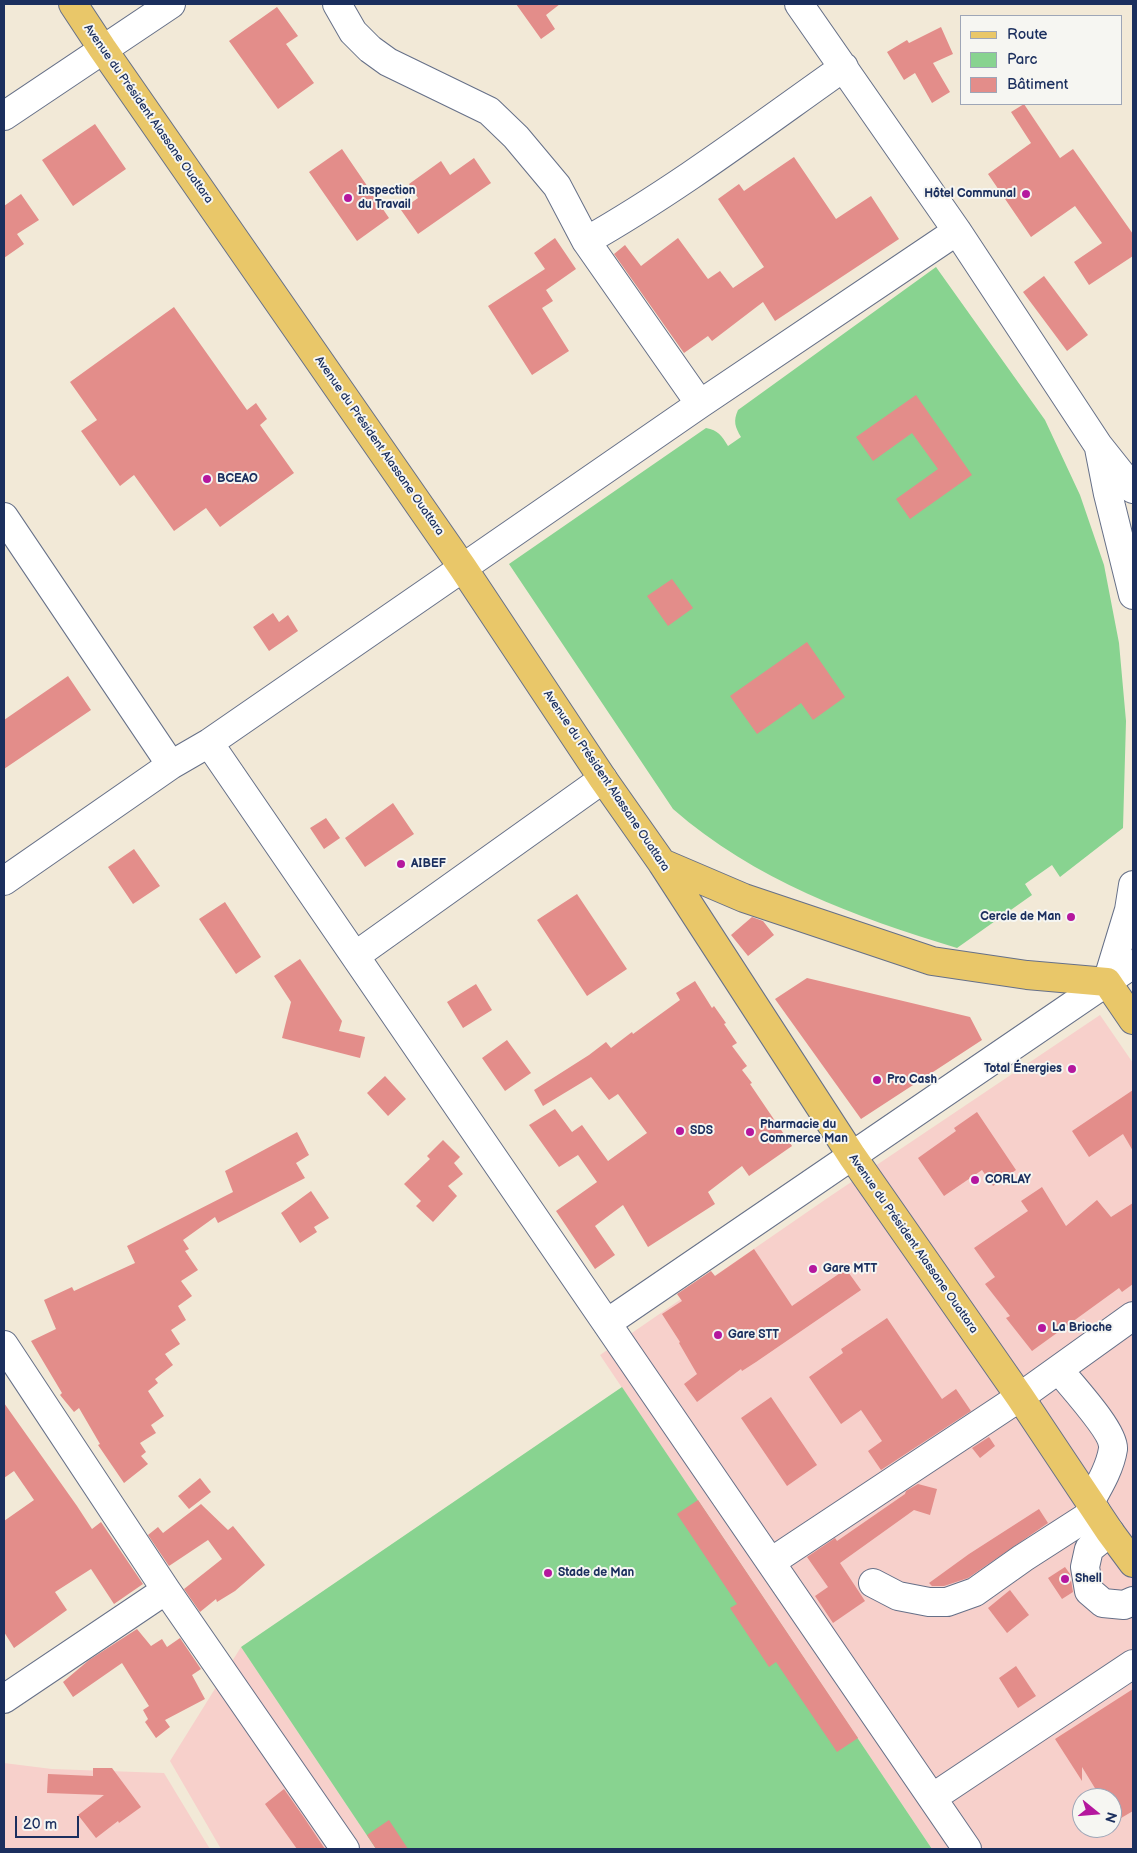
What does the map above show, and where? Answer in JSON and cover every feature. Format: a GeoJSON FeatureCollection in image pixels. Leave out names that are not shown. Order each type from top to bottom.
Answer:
{"type":"FeatureCollection","features":[{"type":"Feature","properties":{"kind":"main road","name":"Avenue du Président Alassane Ouattara"},"geometry":{"type":"LineString","coordinates":[[73,4],[463,568],[603,779],[662,863],[852,1156],[1020,1396],[1133,1563]]}},
{"type":"Feature","properties":{"kind":"main road"},"geometry":{"type":"LineString","coordinates":[[662,863],[744,898],[932,961],[1027,975],[1107,982],[1133,1020]]}},
{"type":"Feature","properties":{"kind":"street"},"geometry":{"type":"LineString","coordinates":[[4,116],[102,48],[171,4]]}},
{"type":"Feature","properties":{"kind":"street"},"geometry":{"type":"LineString","coordinates":[[337,4],[354,32],[370,49],[388,62],[489,110],[516,137],[557,186],[586,241],[700,404]]}},
{"type":"Feature","properties":{"kind":"street"},"geometry":{"type":"LineString","coordinates":[[799,4],[957,231],[1098,444],[1133,489]]}},
{"type":"Feature","properties":{"kind":"street"},"geometry":{"type":"LineString","coordinates":[[586,241],[624,220],[716,158],[844,67]]}},
{"type":"Feature","properties":{"kind":"street"},"geometry":{"type":"LineString","coordinates":[[4,881],[171,765],[209,744],[700,404],[957,231]]}},
{"type":"Feature","properties":{"kind":"street"},"geometry":{"type":"LineString","coordinates":[[1098,444],[1108,494],[1133,595]]}},
{"type":"Feature","properties":{"kind":"street"},"geometry":{"type":"LineString","coordinates":[[4,517],[171,765]]}},
{"type":"Feature","properties":{"kind":"street"},"geometry":{"type":"LineString","coordinates":[[209,744],[967,1849]]}},
{"type":"Feature","properties":{"kind":"street"},"geometry":{"type":"LineString","coordinates":[[355,956],[603,779]]}},
{"type":"Feature","properties":{"kind":"street"},"geometry":{"type":"LineString","coordinates":[[1107,982],[1129,910],[1133,885]]}},
{"type":"Feature","properties":{"kind":"street"},"geometry":{"type":"LineString","coordinates":[[607,1323],[1133,964]]}},
{"type":"Feature","properties":{"kind":"street"},"geometry":{"type":"LineString","coordinates":[[771,1562],[1059,1370],[1133,1316]]}},
{"type":"Feature","properties":{"kind":"street"},"geometry":{"type":"LineString","coordinates":[[4,1346],[166,1590],[345,1849]]}},
{"type":"Feature","properties":{"kind":"street"},"geometry":{"type":"LineString","coordinates":[[1059,1370],[1105,1428],[1113,1447],[1099,1515],[1085,1567],[1089,1591],[1103,1603],[1124,1605],[1133,1601]]}},
{"type":"Feature","properties":{"kind":"street"},"geometry":{"type":"LineString","coordinates":[[874,1583],[898,1596],[929,1602],[947,1602],[975,1592],[1099,1515]]}},
{"type":"Feature","properties":{"kind":"street"},"geometry":{"type":"LineString","coordinates":[[4,1699],[166,1590]]}},
{"type":"Feature","properties":{"kind":"street"},"geometry":{"type":"LineString","coordinates":[[932,1798],[1133,1664]]}},
{"type":"Feature","properties":{"kind":"shaded area"},"geometry":{"type":"Polygon","coordinates":[[[1100,1015],[1133,1063],[1133,1849],[932,1849],[600,1355],[829,1197],[1100,1015]]]}},
{"type":"Feature","properties":{"kind":"shaded area"},"geometry":{"type":"Polygon","coordinates":[[[241,1647],[376,1849],[221,1849],[170,1761],[241,1647]]]}},
{"type":"Feature","properties":{"kind":"shaded area"},"geometry":{"type":"Polygon","coordinates":[[[4,1763],[52,1769],[164,1773],[210,1849],[4,1849],[4,1763]]]}},
{"type":"Feature","properties":{"kind":"green space"},"geometry":{"type":"Polygon","coordinates":[[[936,267],[1045,420],[1080,495],[1104,565],[1119,643],[1126,721],[1123,828],[1060,877],[1052,865],[1025,884],[1032,895],[957,948],[881,923],[807,894],[737,856],[704,834],[673,809],[509,564],[706,428],[714,430],[719,434],[728,446],[741,437],[735,424],[738,410],[936,267]]]}},
{"type":"Feature","properties":{"kind":"green space","name":"Stade de Man"},"geometry":{"type":"Polygon","coordinates":[[[622,1387],[932,1849],[376,1849],[241,1647],[622,1387]]]}},
{"type":"Feature","properties":{"kind":"building"},"geometry":{"type":"Polygon","coordinates":[[[516,4],[560,4],[546,15],[555,29],[541,39],[516,4]]]}},
{"type":"Feature","properties":{"kind":"building"},"geometry":{"type":"Polygon","coordinates":[[[277,7],[298,36],[286,44],[314,83],[278,109],[229,41],[277,7]]]}},
{"type":"Feature","properties":{"kind":"building"},"geometry":{"type":"Polygon","coordinates":[[[941,27],[953,54],[933,63],[950,92],[932,103],[915,73],[904,80],[887,52],[907,40],[909,43],[941,27]]]}},
{"type":"Feature","properties":{"kind":"building"},"geometry":{"type":"Polygon","coordinates":[[[1025,105],[1060,158],[1073,149],[1133,234],[1133,256],[1089,285],[1074,262],[1102,243],[1075,206],[1031,237],[988,174],[1031,143],[1011,112],[1025,105]]]}},
{"type":"Feature","properties":{"kind":"building"},"geometry":{"type":"Polygon","coordinates":[[[95,124],[126,169],[73,206],[42,160],[95,124]]]}},
{"type":"Feature","properties":{"kind":"building"},"geometry":{"type":"Polygon","coordinates":[[[342,149],[389,218],[357,241],[309,172],[342,149]]]}},
{"type":"Feature","properties":{"kind":"building"},"geometry":{"type":"Polygon","coordinates":[[[794,157],[836,219],[871,196],[899,239],[775,321],[763,302],[712,341],[708,336],[684,353],[614,254],[625,245],[641,266],[678,238],[708,279],[720,271],[733,288],[764,267],[718,199],[739,184],[744,191],[794,157]]]}},
{"type":"Feature","properties":{"kind":"building"},"geometry":{"type":"Polygon","coordinates":[[[474,158],[491,183],[418,234],[401,210],[418,198],[409,184],[441,161],[450,175],[474,158]]]}},
{"type":"Feature","properties":{"kind":"building"},"geometry":{"type":"Polygon","coordinates":[[[21,194],[39,220],[17,234],[24,244],[4,258],[4,206],[21,194]]]}},
{"type":"Feature","properties":{"kind":"building"},"geometry":{"type":"Polygon","coordinates":[[[555,238],[576,269],[546,290],[553,301],[542,308],[569,351],[532,375],[488,306],[545,269],[534,253],[555,238]]]}},
{"type":"Feature","properties":{"kind":"building"},"geometry":{"type":"Polygon","coordinates":[[[1044,276],[1088,335],[1067,351],[1023,292],[1044,276]]]}},
{"type":"Feature","properties":{"kind":"building"},"geometry":{"type":"Polygon","coordinates":[[[174,307],[247,410],[256,403],[267,419],[260,425],[294,473],[220,527],[206,508],[174,531],[134,475],[120,486],[81,431],[97,420],[70,382],[174,307]]]}},
{"type":"Feature","properties":{"kind":"building"},"geometry":{"type":"Polygon","coordinates":[[[916,395],[972,475],[910,519],[896,499],[938,469],[912,433],[873,461],[856,437],[916,395]]]}},
{"type":"Feature","properties":{"kind":"building"},"geometry":{"type":"Polygon","coordinates":[[[672,579],[693,608],[668,626],[647,596],[672,579]]]}},
{"type":"Feature","properties":{"kind":"building"},"geometry":{"type":"Polygon","coordinates":[[[273,613],[279,622],[288,615],[298,631],[269,651],[253,627],[273,613]]]}},
{"type":"Feature","properties":{"kind":"building"},"geometry":{"type":"Polygon","coordinates":[[[807,642],[845,697],[813,720],[801,703],[757,734],[730,696],[807,642]]]}},
{"type":"Feature","properties":{"kind":"building"},"geometry":{"type":"Polygon","coordinates":[[[68,676],[91,710],[4,769],[4,720],[68,676]]]}},
{"type":"Feature","properties":{"kind":"building"},"geometry":{"type":"Polygon","coordinates":[[[393,803],[414,834],[365,867],[345,838],[393,803]]]}},
{"type":"Feature","properties":{"kind":"building"},"geometry":{"type":"Polygon","coordinates":[[[326,818],[340,838],[324,849],[310,828],[326,818]]]}},
{"type":"Feature","properties":{"kind":"building"},"geometry":{"type":"Polygon","coordinates":[[[134,849],[160,886],[133,904],[108,867],[134,849]]]}},
{"type":"Feature","properties":{"kind":"building"},"geometry":{"type":"Polygon","coordinates":[[[577,894],[627,969],[587,996],[537,920],[577,894]]]}},
{"type":"Feature","properties":{"kind":"building"},"geometry":{"type":"Polygon","coordinates":[[[225,902],[261,957],[236,974],[199,919],[225,902]]]}},
{"type":"Feature","properties":{"kind":"building"},"geometry":{"type":"Polygon","coordinates":[[[752,917],[763,921],[774,935],[748,956],[731,935],[752,917]]]}},
{"type":"Feature","properties":{"kind":"building"},"geometry":{"type":"Polygon","coordinates":[[[300,959],[342,1021],[339,1031],[365,1037],[360,1058],[282,1038],[291,1002],[274,976],[300,959]]]}},
{"type":"Feature","properties":{"kind":"building","name":"Pro Cash"},"geometry":{"type":"Polygon","coordinates":[[[807,978],[970,1017],[982,1040],[861,1119],[775,999],[807,978]]]}},
{"type":"Feature","properties":{"kind":"building"},"geometry":{"type":"Polygon","coordinates":[[[695,981],[712,1008],[714,1006],[726,1023],[724,1024],[737,1043],[732,1046],[747,1066],[742,1070],[792,1146],[749,1176],[742,1166],[708,1192],[715,1204],[648,1247],[623,1205],[595,1226],[615,1255],[595,1269],[556,1211],[597,1182],[578,1155],[559,1167],[529,1125],[555,1109],[572,1132],[582,1125],[608,1161],[647,1133],[618,1094],[609,1100],[591,1077],[543,1106],[534,1090],[606,1042],[611,1048],[632,1032],[633,1034],[680,1000],[676,993],[695,981]]]}},
{"type":"Feature","properties":{"kind":"building"},"geometry":{"type":"Polygon","coordinates":[[[476,984],[492,1010],[463,1028],[447,1002],[476,984]]]}},
{"type":"Feature","properties":{"kind":"building"},"geometry":{"type":"Polygon","coordinates":[[[507,1040],[531,1073],[505,1091],[482,1058],[507,1040]]]}},
{"type":"Feature","properties":{"kind":"building"},"geometry":{"type":"Polygon","coordinates":[[[385,1076],[406,1099],[388,1116],[367,1093],[385,1076]]]}},
{"type":"Feature","properties":{"kind":"building"},"geometry":{"type":"Polygon","coordinates":[[[1133,1090],[1133,1151],[1123,1134],[1089,1157],[1072,1131],[1133,1090]]]}},
{"type":"Feature","properties":{"kind":"building"},"geometry":{"type":"Polygon","coordinates":[[[977,1112],[1016,1170],[993,1186],[982,1170],[944,1196],[918,1158],[956,1131],[954,1128],[977,1112]]]}},
{"type":"Feature","properties":{"kind":"building"},"geometry":{"type":"Polygon","coordinates":[[[297,1132],[309,1155],[296,1163],[305,1178],[218,1223],[215,1217],[183,1240],[189,1249],[185,1251],[198,1270],[181,1281],[192,1296],[178,1306],[186,1320],[171,1330],[180,1344],[165,1354],[173,1365],[155,1379],[158,1383],[148,1391],[164,1416],[151,1425],[156,1433],[140,1443],[146,1452],[141,1456],[148,1464],[124,1483],[98,1445],[100,1444],[79,1408],[74,1412],[60,1395],[62,1393],[31,1341],[56,1329],[44,1300],[72,1287],[74,1291],[135,1263],[127,1246],[233,1192],[225,1171],[297,1132]]]}},
{"type":"Feature","properties":{"kind":"building"},"geometry":{"type":"Polygon","coordinates":[[[443,1140],[460,1157],[454,1163],[463,1174],[448,1186],[457,1196],[433,1222],[416,1206],[421,1201],[404,1184],[430,1159],[427,1156],[443,1140]]]}},
{"type":"Feature","properties":{"kind":"building"},"geometry":{"type":"Polygon","coordinates":[[[1042,1187],[1066,1226],[1097,1200],[1111,1217],[1133,1203],[1133,1284],[1122,1292],[1119,1288],[1032,1351],[1006,1318],[1010,1316],[985,1284],[995,1277],[974,1248],[1028,1211],[1021,1201],[1042,1187]]]}},
{"type":"Feature","properties":{"kind":"building"},"geometry":{"type":"Polygon","coordinates":[[[311,1191],[329,1218],[314,1227],[317,1232],[300,1243],[281,1213],[311,1191]]]}},
{"type":"Feature","properties":{"kind":"building"},"geometry":{"type":"Polygon","coordinates":[[[754,1249],[792,1306],[846,1269],[861,1290],[756,1362],[742,1371],[741,1369],[697,1402],[684,1384],[697,1374],[662,1314],[682,1301],[677,1294],[711,1271],[715,1276],[754,1249]]]}},
{"type":"Feature","properties":{"kind":"building"},"geometry":{"type":"Polygon","coordinates":[[[887,1318],[942,1399],[956,1389],[971,1411],[881,1470],[868,1451],[882,1441],[861,1410],[841,1424],[809,1377],[843,1353],[841,1349],[887,1318]]]}},
{"type":"Feature","properties":{"kind":"building"},"geometry":{"type":"Polygon","coordinates":[[[771,1397],[817,1465],[787,1486],[741,1418],[771,1397]]]}},
{"type":"Feature","properties":{"kind":"building"},"geometry":{"type":"Polygon","coordinates":[[[4,1403],[92,1529],[101,1522],[143,1584],[114,1604],[91,1569],[55,1592],[67,1610],[14,1648],[4,1632],[4,1521],[34,1500],[14,1471],[4,1478],[4,1403]]]}},
{"type":"Feature","properties":{"kind":"building"},"geometry":{"type":"Polygon","coordinates":[[[989,1437],[995,1446],[980,1458],[972,1448],[989,1437]]]}},
{"type":"Feature","properties":{"kind":"building"},"geometry":{"type":"Polygon","coordinates":[[[200,1478],[211,1492],[189,1509],[178,1496],[200,1478]]]}},
{"type":"Feature","properties":{"kind":"building"},"geometry":{"type":"Polygon","coordinates":[[[918,1484],[937,1489],[930,1515],[914,1510],[840,1563],[865,1601],[833,1623],[815,1596],[828,1587],[807,1557],[835,1538],[837,1541],[918,1484]]]}},
{"type":"Feature","properties":{"kind":"building"},"geometry":{"type":"Polygon","coordinates":[[[698,1500],[858,1738],[837,1752],[776,1662],[769,1667],[730,1608],[737,1604],[677,1514],[698,1500]]]}},
{"type":"Feature","properties":{"kind":"building"},"geometry":{"type":"Polygon","coordinates":[[[201,1504],[228,1530],[233,1526],[265,1565],[235,1591],[217,1602],[216,1599],[200,1612],[184,1589],[222,1559],[208,1540],[169,1566],[148,1535],[158,1527],[163,1533],[201,1504]]]}},
{"type":"Feature","properties":{"kind":"building"},"geometry":{"type":"Polygon","coordinates":[[[1039,1509],[1048,1523],[968,1578],[944,1586],[932,1586],[929,1583],[969,1554],[1039,1509]]]}},
{"type":"Feature","properties":{"kind":"building"},"geometry":{"type":"Polygon","coordinates":[[[1065,1567],[1070,1574],[1073,1592],[1062,1599],[1048,1578],[1065,1567]]]}},
{"type":"Feature","properties":{"kind":"building"},"geometry":{"type":"Polygon","coordinates":[[[1010,1590],[1029,1615],[1007,1633],[988,1608],[1010,1590]]]}},
{"type":"Feature","properties":{"kind":"building"},"geometry":{"type":"Polygon","coordinates":[[[137,1629],[151,1646],[162,1639],[167,1647],[180,1638],[201,1669],[192,1675],[205,1699],[165,1720],[170,1727],[156,1738],[145,1722],[148,1719],[143,1710],[149,1706],[122,1663],[73,1697],[63,1682],[89,1660],[137,1629]]]}},
{"type":"Feature","properties":{"kind":"building"},"geometry":{"type":"Polygon","coordinates":[[[1016,1666],[1036,1696],[1018,1708],[999,1678],[1016,1666]]]}},
{"type":"Feature","properties":{"kind":"building"},"geometry":{"type":"Polygon","coordinates":[[[1133,1689],[1133,1811],[1122,1817],[1122,1788],[1095,1788],[1082,1767],[1082,1781],[1055,1739],[1133,1689]]]}},
{"type":"Feature","properties":{"kind":"building"},"geometry":{"type":"Polygon","coordinates":[[[93,1768],[112,1768],[141,1807],[119,1823],[118,1821],[96,1838],[78,1815],[104,1795],[47,1793],[48,1774],[93,1776],[93,1768]]]}},
{"type":"Feature","properties":{"kind":"building"},"geometry":{"type":"Polygon","coordinates":[[[284,1789],[325,1849],[297,1849],[265,1804],[284,1789]]]}},
{"type":"Feature","properties":{"kind":"building"},"geometry":{"type":"Polygon","coordinates":[[[389,1820],[408,1849],[376,1849],[367,1835],[389,1820]]]}},
{"type":"Feature","properties":{"kind":"place","name":"Hôtel Communal"},"geometry":{"type":"Point","coordinates":[1026,194]}},
{"type":"Feature","properties":{"kind":"place","name":"Inspection du Travail"},"geometry":{"type":"Point","coordinates":[348,198]}},
{"type":"Feature","properties":{"kind":"place","name":"BCEAO"},"geometry":{"type":"Point","coordinates":[207,479]}},
{"type":"Feature","properties":{"kind":"place","name":"AIBEF"},"geometry":{"type":"Point","coordinates":[401,864]}},
{"type":"Feature","properties":{"kind":"place","name":"Cercle de Man"},"geometry":{"type":"Point","coordinates":[1071,917]}},
{"type":"Feature","properties":{"kind":"place","name":"Total Énergies"},"geometry":{"type":"Point","coordinates":[1072,1069]}},
{"type":"Feature","properties":{"kind":"place","name":"Pro Cash"},"geometry":{"type":"Point","coordinates":[877,1080]}},
{"type":"Feature","properties":{"kind":"place","name":"SDS"},"geometry":{"type":"Point","coordinates":[680,1131]}},
{"type":"Feature","properties":{"kind":"place","name":"Pharmacie du Commerce Man"},"geometry":{"type":"Point","coordinates":[750,1132]}},
{"type":"Feature","properties":{"kind":"place","name":"CORLAY"},"geometry":{"type":"Point","coordinates":[975,1180]}},
{"type":"Feature","properties":{"kind":"place","name":"Gare MTT"},"geometry":{"type":"Point","coordinates":[813,1269]}},
{"type":"Feature","properties":{"kind":"place","name":"La Brioche"},"geometry":{"type":"Point","coordinates":[1042,1328]}},
{"type":"Feature","properties":{"kind":"place","name":"Gare STT"},"geometry":{"type":"Point","coordinates":[718,1335]}},
{"type":"Feature","properties":{"kind":"place","name":"Stade de Man"},"geometry":{"type":"Point","coordinates":[548,1573]}},
{"type":"Feature","properties":{"kind":"place","name":"Shell"},"geometry":{"type":"Point","coordinates":[1065,1579]}}]}
